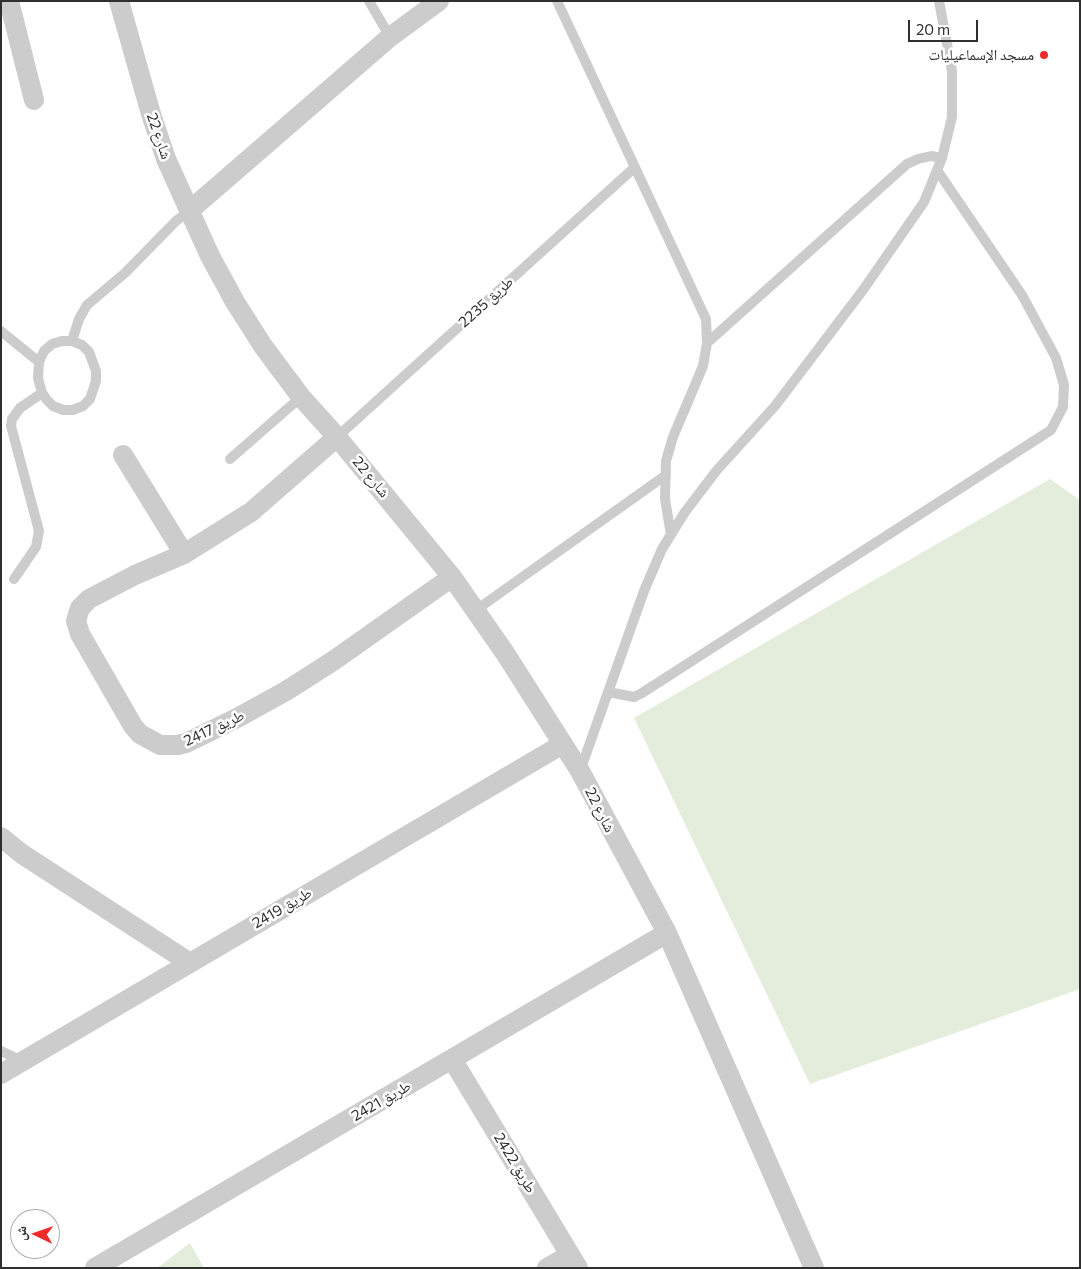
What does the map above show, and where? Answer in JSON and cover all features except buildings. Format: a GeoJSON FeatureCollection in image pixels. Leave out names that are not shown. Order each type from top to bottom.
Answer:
{"type":"FeatureCollection","features":[{"type":"Feature","properties":{"kind":"street"},"geometry":{"type":"LineString","coordinates":[[9,1],[34,100]]}},
{"type":"Feature","properties":{"kind":"street","name":"شارع 22"},"geometry":{"type":"LineString","coordinates":[[119,1],[166,159],[210,256],[235,302],[263,346],[300,397],[337,437],[452,577],[476,610],[564,744],[667,933],[814,1268]]}},
{"type":"Feature","properties":{"kind":"street"},"geometry":{"type":"LineString","coordinates":[[189,210],[390,36],[439,1]]}},
{"type":"Feature","properties":{"kind":"street","name":"طريق 2417"},"geometry":{"type":"LineString","coordinates":[[337,437],[251,512],[184,554],[135,575],[89,599],[80,608],[76,621],[80,634],[133,726],[149,740],[169,746],[186,743],[286,691],[333,661],[452,577]]}},
{"type":"Feature","properties":{"kind":"street"},"geometry":{"type":"LineString","coordinates":[[123,455],[184,554]]}},
{"type":"Feature","properties":{"kind":"street","name":"طريق 2419"},"geometry":{"type":"LineString","coordinates":[[1,1074],[564,744]]}},
{"type":"Feature","properties":{"kind":"street"},"geometry":{"type":"LineString","coordinates":[[1,837],[22,854],[190,963]]}},
{"type":"Feature","properties":{"kind":"street","name":"طريق 2421"},"geometry":{"type":"LineString","coordinates":[[95,1268],[667,933]]}},
{"type":"Feature","properties":{"kind":"street","name":"طريق 2422"},"geometry":{"type":"LineString","coordinates":[[452,1059],[574,1261]]}},
{"type":"Feature","properties":{"kind":"street"},"geometry":{"type":"LineString","coordinates":[[547,1268],[574,1261]]}},
{"type":"Feature","properties":{"kind":"lane"},"geometry":{"type":"LineString","coordinates":[[369,1],[390,36]]}},
{"type":"Feature","properties":{"kind":"lane"},"geometry":{"type":"LineString","coordinates":[[557,1],[706,319],[707,343],[703,366],[673,437],[666,461],[665,498],[671,535]]}},
{"type":"Feature","properties":{"kind":"lane"},"geometry":{"type":"LineString","coordinates":[[580,771],[644,591],[662,549],[685,512],[717,470],[775,406],[863,290],[924,202],[942,158],[952,117],[952,71],[939,1]]}},
{"type":"Feature","properties":{"kind":"lane"},"geometry":{"type":"LineString","coordinates":[[707,343],[907,164],[931,156],[942,158]]}},
{"type":"Feature","properties":{"kind":"lane","name":"طريق 2235"},"geometry":{"type":"LineString","coordinates":[[337,437],[634,168]]}},
{"type":"Feature","properties":{"kind":"lane"},"geometry":{"type":"LineString","coordinates":[[608,692],[634,697],[642,693],[1051,430],[1062,407],[1064,385],[1056,358],[1022,295],[937,170]]}},
{"type":"Feature","properties":{"kind":"lane"},"geometry":{"type":"LineString","coordinates":[[72,341],[79,319],[88,305],[125,273],[189,210]]}},
{"type":"Feature","properties":{"kind":"lane"},"geometry":{"type":"LineString","coordinates":[[1,331],[39,362]]}},
{"type":"Feature","properties":{"kind":"lane"},"geometry":{"type":"LineString","coordinates":[[72,341],[86,349],[94,362],[96,381],[90,399],[82,406],[73,410],[63,410],[53,406],[42,393],[38,378],[39,362],[44,351],[52,344],[72,341]]}},
{"type":"Feature","properties":{"kind":"lane"},"geometry":{"type":"LineString","coordinates":[[14,579],[36,547],[39,531],[11,426],[12,419],[20,408],[42,393]]}},
{"type":"Feature","properties":{"kind":"lane"},"geometry":{"type":"LineString","coordinates":[[230,459],[300,397]]}},
{"type":"Feature","properties":{"kind":"lane"},"geometry":{"type":"LineString","coordinates":[[476,610],[666,475]]}},
{"type":"Feature","properties":{"kind":"lane"},"geometry":{"type":"LineString","coordinates":[[1,1051],[22,1061]]}},
{"type":"Feature","properties":{"kind":"green space"},"geometry":{"type":"Polygon","coordinates":[[[1050,479],[1080,500],[1080,989],[810,1084],[634,718],[1050,479]]]}},
{"type":"Feature","properties":{"kind":"green space"},"geometry":{"type":"Polygon","coordinates":[[[190,1243],[204,1268],[157,1268],[190,1243]]]}},
{"type":"Feature","properties":{"kind":"place","name":"مسجد الإسماعيليات"},"geometry":{"type":"Point","coordinates":[1044,55]}}]}
